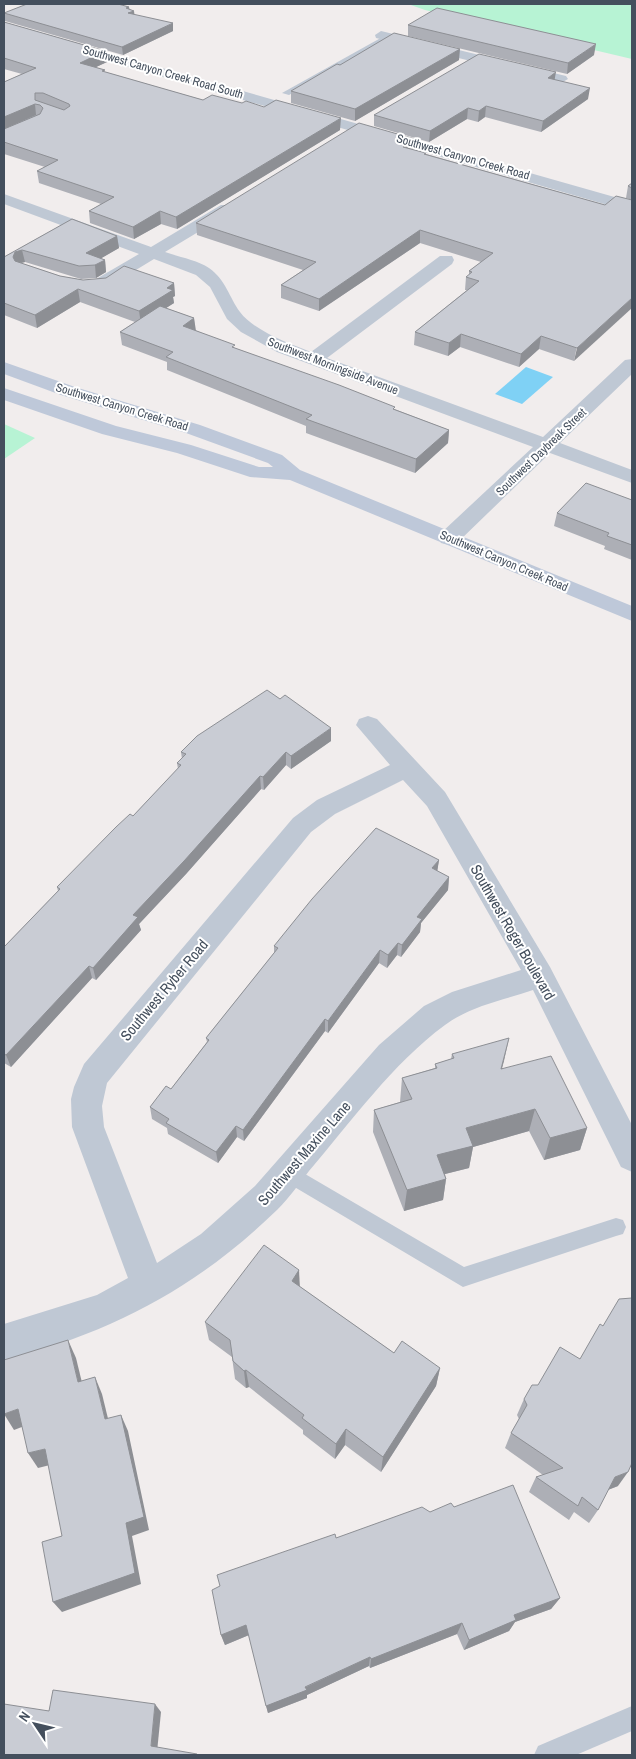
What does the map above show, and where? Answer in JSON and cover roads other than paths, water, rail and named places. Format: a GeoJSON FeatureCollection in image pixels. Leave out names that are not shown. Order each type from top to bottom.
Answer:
{"type":"FeatureCollection","features":[{"type":"Feature","properties":{"kind":"main road","name":"Southwest Canyon Creek Road"},"geometry":{"type":"LineString","coordinates":[[4,368],[68,391],[193,429],[275,458],[293,474],[632,614]]}},
{"type":"Feature","properties":{"kind":"main road","name":"Southwest Canyon Creek Road"},"geometry":{"type":"LineString","coordinates":[[4,394],[109,430],[184,449],[257,473],[293,474]]}},
{"type":"Feature","properties":{"kind":"street","name":"Southwest Canyon Creek Road South"},"geometry":{"type":"LineString","coordinates":[[4,26],[264,101]]}},
{"type":"Feature","properties":{"kind":"street"},"geometry":{"type":"LineString","coordinates":[[385,36],[561,79]]}},
{"type":"Feature","properties":{"kind":"street"},"geometry":{"type":"LineString","coordinates":[[459,68],[476,58]]}},
{"type":"Feature","properties":{"kind":"street","name":"Southwest Canyon Creek Road"},"geometry":{"type":"LineString","coordinates":[[264,101],[632,207]]}},
{"type":"Feature","properties":{"kind":"street"},"geometry":{"type":"LineString","coordinates":[[337,140],[376,118]]}},
{"type":"Feature","properties":{"kind":"street","name":"Southwest Morningside Avenue"},"geometry":{"type":"LineString","coordinates":[[4,199],[202,271],[217,284],[233,315],[247,328],[283,348],[632,477]]}},
{"type":"Feature","properties":{"kind":"street"},"geometry":{"type":"LineString","coordinates":[[80,286],[101,285],[238,201]]}},
{"type":"Feature","properties":{"kind":"street"},"geometry":{"type":"LineString","coordinates":[[312,360],[446,260]]}},
{"type":"Feature","properties":{"kind":"street","name":"Southwest Daybreak Street"},"geometry":{"type":"LineString","coordinates":[[449,538],[548,446],[632,364]]}},
{"type":"Feature","properties":{"kind":"street","name":"Southwest Roger Boulevard"},"geometry":{"type":"LineString","coordinates":[[368,726],[436,799],[540,976],[632,1157]]}},
{"type":"Feature","properties":{"kind":"street","name":"Southwest Ryber Road"},"geometry":{"type":"LineString","coordinates":[[149,1287],[88,1127],[85,1098],[95,1074],[302,825],[326,807],[407,767]]}},
{"type":"Feature","properties":{"kind":"street","name":"Southwest Maxine Lane"},"geometry":{"type":"LineString","coordinates":[[4,1342],[65,1324],[106,1309],[180,1269],[213,1245],[268,1197],[390,1054],[435,1015],[462,1001],[540,976]]}},
{"type":"Feature","properties":{"kind":"lane"},"geometry":{"type":"LineString","coordinates":[[286,93],[385,36]]}},
{"type":"Feature","properties":{"kind":"lane"},"geometry":{"type":"LineString","coordinates":[[288,1173],[463,1277],[616,1227]]}},
{"type":"Feature","properties":{"kind":"lane"},"geometry":{"type":"LineString","coordinates":[[547,1755],[632,1718]]}},
{"type":"Feature","properties":{"kind":"water"},"geometry":{"type":"Polygon","coordinates":[[[526,367],[553,377],[522,404],[495,394],[526,367]]]}}]}
